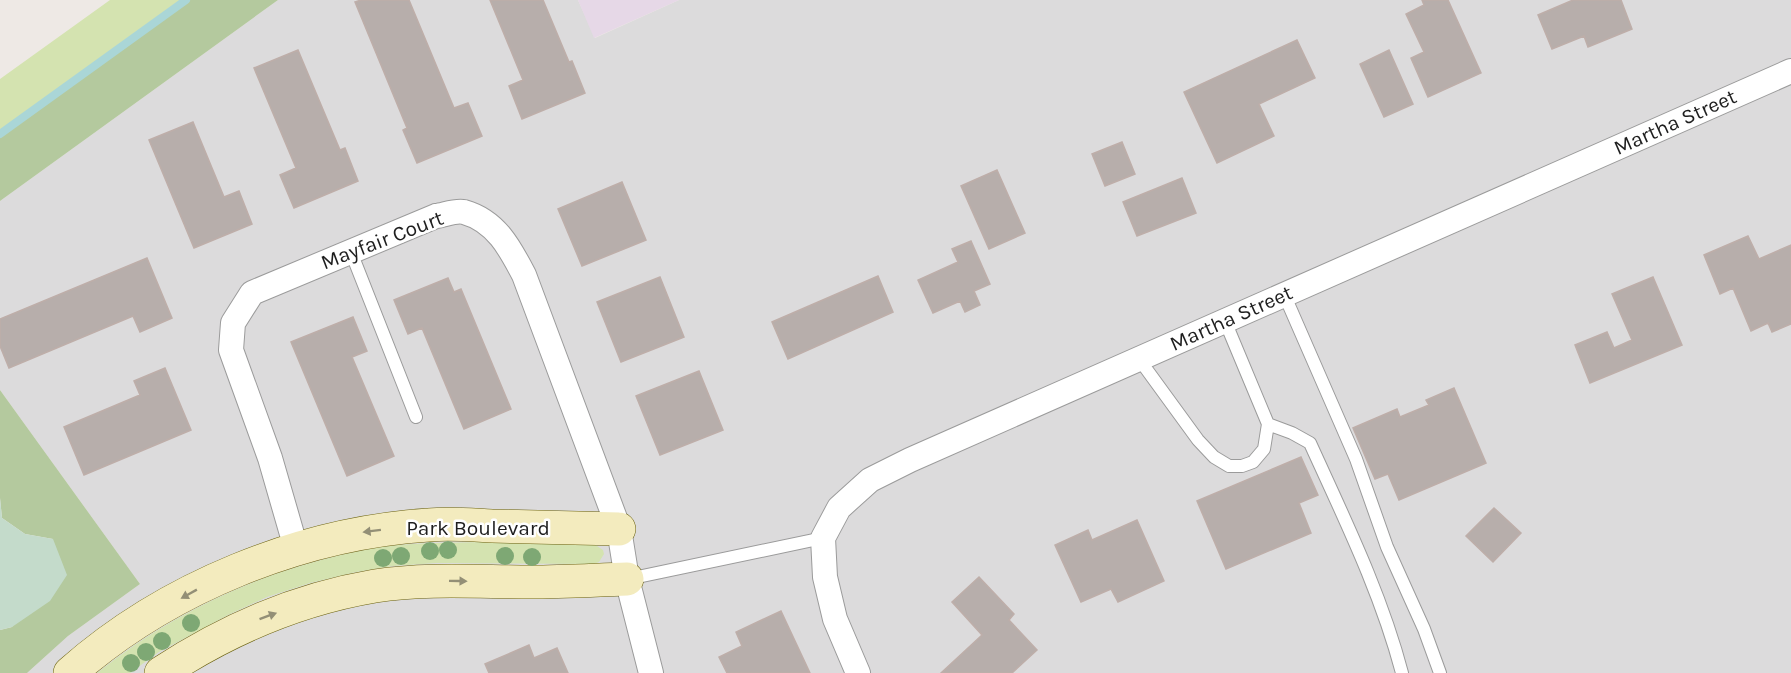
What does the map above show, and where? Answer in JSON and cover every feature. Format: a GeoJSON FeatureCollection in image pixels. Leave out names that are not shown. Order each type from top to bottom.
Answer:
{"type":"FeatureCollection","features":[{"type":"Feature","properties":{"kind":"street","name":"Martha Street"},"geometry":{"type":"LineString","coordinates":[[823,538],[839,508],[870,480],[910,460],[1791,71]]}},
{"type":"Feature","properties":{"kind":"street","name":"Mayfair Court"},"geometry":{"type":"LineString","coordinates":[[296,548],[270,458],[231,350],[233,323],[252,293],[436,216],[462,212],[487,223],[508,242],[524,274],[619,528]]}},
{"type":"Feature","properties":{"kind":"street","name":"Park Boulevard"},"geometry":{"type":"LineString","coordinates":[[70,673],[88,657],[144,618],[212,580],[296,548],[361,533],[430,524],[619,528]]}},
{"type":"Feature","properties":{"kind":"street"},"geometry":{"type":"LineString","coordinates":[[619,528],[627,579],[651,673]]}},
{"type":"Feature","properties":{"kind":"street"},"geometry":{"type":"LineString","coordinates":[[823,538],[825,577],[835,619],[858,673]]}},
{"type":"Feature","properties":{"kind":"street"},"geometry":{"type":"LineString","coordinates":[[160,673],[192,652],[252,622],[306,602],[375,586],[434,580],[531,582],[627,579]]}},
{"type":"Feature","properties":{"kind":"lane"},"geometry":{"type":"LineString","coordinates":[[351,252],[416,417]]}},
{"type":"Feature","properties":{"kind":"lane"},"geometry":{"type":"LineString","coordinates":[[1284,294],[1356,459],[1387,547],[1424,629],[1440,673]]}},
{"type":"Feature","properties":{"kind":"lane"},"geometry":{"type":"LineString","coordinates":[[1139,359],[1198,440],[1214,457],[1229,466],[1242,466],[1254,462],[1264,449],[1268,424],[1225,321]]}},
{"type":"Feature","properties":{"kind":"lane"},"geometry":{"type":"LineString","coordinates":[[1268,424],[1310,443],[1374,588],[1393,637],[1402,673]]}},
{"type":"Feature","properties":{"kind":"lane"},"geometry":{"type":"LineString","coordinates":[[627,579],[823,538]]}},
{"type":"Feature","properties":{"kind":"shaded area"},"geometry":{"type":"Polygon","coordinates":[[[278,0],[578,0],[595,38],[679,0],[1791,0],[1791,673],[27,673],[68,636],[140,584],[0,390],[0,201],[278,0]]]}},
{"type":"Feature","properties":{"kind":"shaded area"},"geometry":{"type":"Polygon","coordinates":[[[578,0],[679,0],[594,38],[578,0]]]}},
{"type":"Feature","properties":{"kind":"green space"},"geometry":{"type":"Polygon","coordinates":[[[110,0],[181,0],[0,132],[0,79],[110,0]]]}},
{"type":"Feature","properties":{"kind":"green space"},"geometry":{"type":"Polygon","coordinates":[[[182,0],[278,0],[0,201],[0,133],[182,0]]]}},
{"type":"Feature","properties":{"kind":"green space"},"geometry":{"type":"Polygon","coordinates":[[[0,390],[140,584],[68,636],[27,673],[0,673],[0,630],[12,627],[53,539],[25,534],[2,518],[0,390]]]}},
{"type":"Feature","properties":{"kind":"green space"},"geometry":{"type":"Polygon","coordinates":[[[0,498],[2,518],[25,534],[53,539],[67,575],[50,601],[12,627],[0,630],[0,498]]]}},
{"type":"Feature","properties":{"kind":"green space"},"geometry":{"type":"Polygon","coordinates":[[[426,543],[594,544],[603,550],[604,554],[599,562],[594,564],[436,563],[393,566],[356,572],[310,583],[267,597],[159,652],[130,673],[97,673],[159,629],[192,611],[226,594],[296,567],[383,547],[426,543]]]}},
{"type":"Feature","properties":{"kind":"building"},"geometry":{"type":"Polygon","coordinates":[[[409,0],[454,108],[468,103],[482,136],[417,163],[403,130],[407,128],[355,2],[409,0]]]}},
{"type":"Feature","properties":{"kind":"building"},"geometry":{"type":"Polygon","coordinates":[[[490,0],[543,0],[569,62],[572,61],[585,93],[522,119],[509,86],[523,80],[490,0]]]}},
{"type":"Feature","properties":{"kind":"building"},"geometry":{"type":"Polygon","coordinates":[[[1422,0],[1448,0],[1481,73],[1428,97],[1411,58],[1424,52],[1406,14],[1424,5],[1422,0]]]}},
{"type":"Feature","properties":{"kind":"building"},"geometry":{"type":"Polygon","coordinates":[[[1573,0],[1621,0],[1632,29],[1588,47],[1584,36],[1552,49],[1538,15],[1573,0]]]}},
{"type":"Feature","properties":{"kind":"building"},"geometry":{"type":"Polygon","coordinates":[[[1297,40],[1315,78],[1259,104],[1274,136],[1217,163],[1184,92],[1297,40]]]}},
{"type":"Feature","properties":{"kind":"building"},"geometry":{"type":"Polygon","coordinates":[[[298,50],[340,150],[345,148],[358,181],[294,208],[280,175],[296,168],[254,68],[298,50]]]}},
{"type":"Feature","properties":{"kind":"building"},"geometry":{"type":"Polygon","coordinates":[[[1389,50],[1413,104],[1384,117],[1360,64],[1389,50]]]}},
{"type":"Feature","properties":{"kind":"building"},"geometry":{"type":"Polygon","coordinates":[[[193,122],[224,197],[239,191],[252,224],[194,248],[149,140],[193,122]]]}},
{"type":"Feature","properties":{"kind":"building"},"geometry":{"type":"Polygon","coordinates":[[[1122,142],[1135,174],[1105,186],[1092,154],[1122,142]]]}},
{"type":"Feature","properties":{"kind":"building"},"geometry":{"type":"Polygon","coordinates":[[[997,170],[1025,233],[989,249],[961,186],[997,170]]]}},
{"type":"Feature","properties":{"kind":"building"},"geometry":{"type":"Polygon","coordinates":[[[1182,178],[1196,213],[1137,236],[1123,202],[1182,178]]]}},
{"type":"Feature","properties":{"kind":"building"},"geometry":{"type":"Polygon","coordinates":[[[622,182],[646,240],[582,266],[558,209],[622,182]]]}},
{"type":"Feature","properties":{"kind":"building"},"geometry":{"type":"Polygon","coordinates":[[[1748,236],[1759,259],[1791,245],[1791,324],[1772,332],[1768,323],[1751,331],[1733,288],[1720,294],[1704,255],[1748,236]]]}},
{"type":"Feature","properties":{"kind":"building"},"geometry":{"type":"Polygon","coordinates":[[[971,241],[990,284],[974,291],[980,305],[965,312],[960,301],[933,313],[918,280],[958,262],[952,249],[971,241]]]}},
{"type":"Feature","properties":{"kind":"building"},"geometry":{"type":"Polygon","coordinates":[[[147,258],[172,318],[140,332],[133,316],[9,368],[0,346],[0,319],[147,258]]]}},
{"type":"Feature","properties":{"kind":"building"},"geometry":{"type":"Polygon","coordinates":[[[878,276],[893,312],[788,359],[772,322],[878,276]]]}},
{"type":"Feature","properties":{"kind":"building"},"geometry":{"type":"Polygon","coordinates":[[[660,277],[684,337],[621,362],[597,302],[660,277]]]}},
{"type":"Feature","properties":{"kind":"building"},"geometry":{"type":"Polygon","coordinates":[[[1653,277],[1682,345],[1590,383],[1575,345],[1607,332],[1614,348],[1632,340],[1612,294],[1653,277]]]}},
{"type":"Feature","properties":{"kind":"building"},"geometry":{"type":"Polygon","coordinates":[[[448,278],[454,292],[461,289],[511,409],[464,429],[422,328],[408,334],[394,300],[448,278]]]}},
{"type":"Feature","properties":{"kind":"building"},"geometry":{"type":"Polygon","coordinates":[[[353,317],[367,351],[352,357],[394,456],[347,476],[291,342],[353,317]]]}},
{"type":"Feature","properties":{"kind":"building"},"geometry":{"type":"Polygon","coordinates":[[[165,368],[191,430],[84,475],[64,427],[140,395],[134,381],[165,368]]]}},
{"type":"Feature","properties":{"kind":"building"},"geometry":{"type":"Polygon","coordinates":[[[699,371],[723,430],[660,455],[636,396],[699,371]]]}},
{"type":"Feature","properties":{"kind":"building"},"geometry":{"type":"Polygon","coordinates":[[[1454,388],[1486,463],[1399,500],[1388,474],[1375,479],[1353,428],[1397,409],[1400,417],[1429,405],[1426,400],[1454,388]]]}},
{"type":"Feature","properties":{"kind":"building"},"geometry":{"type":"Polygon","coordinates":[[[1301,457],[1318,495],[1299,503],[1311,533],[1226,569],[1197,501],[1301,457]]]}},
{"type":"Feature","properties":{"kind":"building"},"geometry":{"type":"Polygon","coordinates":[[[1494,508],[1521,533],[1493,562],[1466,536],[1494,508]]]}},
{"type":"Feature","properties":{"kind":"building"},"geometry":{"type":"Polygon","coordinates":[[[1137,520],[1164,581],[1118,602],[1111,589],[1081,602],[1055,545],[1088,530],[1092,540],[1137,520]]]}},
{"type":"Feature","properties":{"kind":"building"},"geometry":{"type":"Polygon","coordinates":[[[979,577],[1014,614],[1009,620],[1037,650],[1012,673],[941,673],[982,635],[952,602],[979,577]]]}},
{"type":"Feature","properties":{"kind":"building"},"geometry":{"type":"Polygon","coordinates":[[[781,611],[810,673],[727,673],[719,657],[742,646],[736,632],[781,611]]]}},
{"type":"Feature","properties":{"kind":"building"},"geometry":{"type":"Polygon","coordinates":[[[529,645],[534,658],[557,648],[568,673],[489,673],[485,664],[529,645]]]}},
{"type":"Feature","properties":{"kind":"waterway"},"geometry":{"type":"LineString","coordinates":[[0,134],[186,0]]}}]}
